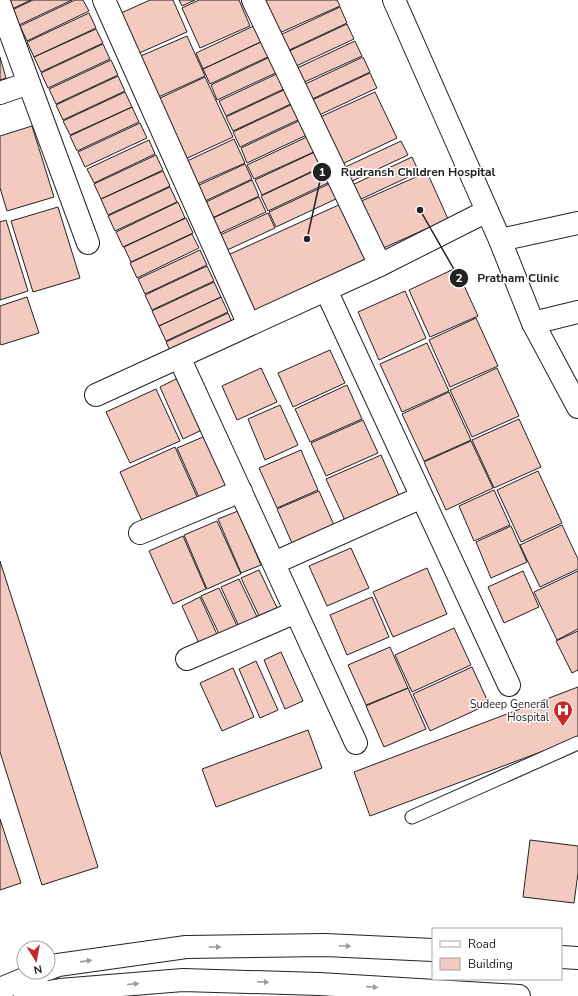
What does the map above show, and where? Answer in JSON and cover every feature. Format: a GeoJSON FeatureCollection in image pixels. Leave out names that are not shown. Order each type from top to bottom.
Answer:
{"type":"FeatureCollection","features":[{"type":"Feature","properties":{"kind":"main road"},"geometry":{"type":"LineString","coordinates":[[104,0],[249,325]]}},
{"type":"Feature","properties":{"kind":"main road"},"geometry":{"type":"LineString","coordinates":[[253,0],[380,265]]}},
{"type":"Feature","properties":{"kind":"main road"},"geometry":{"type":"LineString","coordinates":[[394,0],[500,240],[533,323],[578,407]]}},
{"type":"Feature","properties":{"kind":"main road"},"geometry":{"type":"LineString","coordinates":[[0,5],[88,243]]}},
{"type":"Feature","properties":{"kind":"main road"},"geometry":{"type":"LineString","coordinates":[[0,93],[29,83]]}},
{"type":"Feature","properties":{"kind":"main road"},"geometry":{"type":"LineString","coordinates":[[96,395],[380,265],[487,210]]}},
{"type":"Feature","properties":{"kind":"main road"},"geometry":{"type":"LineString","coordinates":[[500,240],[578,222]]}},
{"type":"Feature","properties":{"kind":"main road"},"geometry":{"type":"LineString","coordinates":[[326,290],[509,685]]}},
{"type":"Feature","properties":{"kind":"main road"},"geometry":{"type":"LineString","coordinates":[[533,323],[578,312]]}},
{"type":"Feature","properties":{"kind":"main road"},"geometry":{"type":"LineString","coordinates":[[179,357],[356,743]]}},
{"type":"Feature","properties":{"kind":"main road"},"geometry":{"type":"LineString","coordinates":[[140,533],[241,491]]}},
{"type":"Feature","properties":{"kind":"main road"},"geometry":{"type":"LineString","coordinates":[[274,563],[422,497]]}},
{"type":"Feature","properties":{"kind":"main road"},"geometry":{"type":"LineString","coordinates":[[187,659],[296,612]]}},
{"type":"Feature","properties":{"kind":"main road"},"geometry":{"type":"LineString","coordinates":[[56,966],[186,947],[325,944],[432,950]]}},
{"type":"Feature","properties":{"kind":"main road"},"geometry":{"type":"LineString","coordinates":[[562,957],[578,958]]}},
{"type":"Feature","properties":{"kind":"main road"},"geometry":{"type":"LineString","coordinates":[[0,989],[22,980]]}},
{"type":"Feature","properties":{"kind":"main road"},"geometry":{"type":"LineString","coordinates":[[25,996],[60,990],[183,980],[319,984],[519,996]]}},
{"type":"Feature","properties":{"kind":"lane"},"geometry":{"type":"LineString","coordinates":[[412,817],[578,743]]}},
{"type":"Feature","properties":{"kind":"building"},"geometry":{"type":"Polygon","coordinates":[[[8,0],[31,0],[12,9],[8,0]]]}},
{"type":"Feature","properties":{"kind":"building"},"geometry":{"type":"Polygon","coordinates":[[[33,0],[72,0],[19,25],[12,10],[33,0]]]}},
{"type":"Feature","properties":{"kind":"building"},"geometry":{"type":"Polygon","coordinates":[[[75,0],[83,0],[89,11],[27,41],[20,26],[75,0]]]}},
{"type":"Feature","properties":{"kind":"building"},"geometry":{"type":"Polygon","coordinates":[[[150,0],[173,0],[187,32],[137,54],[119,14],[150,0]]]}},
{"type":"Feature","properties":{"kind":"building"},"geometry":{"type":"Polygon","coordinates":[[[179,0],[195,0],[182,6],[179,0]]]}},
{"type":"Feature","properties":{"kind":"building"},"geometry":{"type":"Polygon","coordinates":[[[199,0],[239,0],[250,26],[200,48],[182,8],[199,0]]]}},
{"type":"Feature","properties":{"kind":"building"},"geometry":{"type":"Polygon","coordinates":[[[261,0],[337,0],[340,6],[277,34],[261,0]]]}},
{"type":"Feature","properties":{"kind":"building"},"geometry":{"type":"Polygon","coordinates":[[[340,7],[347,23],[285,52],[278,36],[340,7]]]}},
{"type":"Feature","properties":{"kind":"building"},"geometry":{"type":"Polygon","coordinates":[[[89,13],[96,28],[34,57],[27,42],[89,13]]]}},
{"type":"Feature","properties":{"kind":"building"},"geometry":{"type":"Polygon","coordinates":[[[258,24],[265,40],[203,69],[196,53],[258,24]]]}},
{"type":"Feature","properties":{"kind":"building"},"geometry":{"type":"Polygon","coordinates":[[[347,24],[354,39],[292,68],[285,53],[347,24]]]}},
{"type":"Feature","properties":{"kind":"building"},"geometry":{"type":"Polygon","coordinates":[[[96,29],[103,43],[41,72],[34,57],[96,29]]]}},
{"type":"Feature","properties":{"kind":"building"},"geometry":{"type":"Polygon","coordinates":[[[187,36],[205,76],[154,99],[136,58],[187,36]]]}},
{"type":"Feature","properties":{"kind":"building"},"geometry":{"type":"Polygon","coordinates":[[[265,40],[272,55],[210,84],[203,69],[265,40]]]}},
{"type":"Feature","properties":{"kind":"building"},"geometry":{"type":"Polygon","coordinates":[[[355,41],[362,56],[300,84],[293,70],[355,41]]]}},
{"type":"Feature","properties":{"kind":"building"},"geometry":{"type":"Polygon","coordinates":[[[103,44],[110,59],[48,88],[41,73],[103,44]]]}},
{"type":"Feature","properties":{"kind":"building"},"geometry":{"type":"Polygon","coordinates":[[[272,56],[280,71],[217,100],[211,85],[272,56]]]}},
{"type":"Feature","properties":{"kind":"building"},"geometry":{"type":"Polygon","coordinates":[[[0,57],[6,78],[0,80],[0,57]]]}},
{"type":"Feature","properties":{"kind":"building"},"geometry":{"type":"Polygon","coordinates":[[[363,57],[370,72],[308,101],[301,86],[363,57]]]}},
{"type":"Feature","properties":{"kind":"building"},"geometry":{"type":"Polygon","coordinates":[[[111,60],[118,75],[56,104],[49,89],[111,60]]]}},
{"type":"Feature","properties":{"kind":"building"},"geometry":{"type":"Polygon","coordinates":[[[281,72],[288,87],[226,116],[219,101],[281,72]]]}},
{"type":"Feature","properties":{"kind":"building"},"geometry":{"type":"Polygon","coordinates":[[[370,73],[377,88],[315,117],[308,102],[370,73]]]}},
{"type":"Feature","properties":{"kind":"building"},"geometry":{"type":"Polygon","coordinates":[[[118,76],[125,91],[63,120],[56,105],[118,76]]]}},
{"type":"Feature","properties":{"kind":"building"},"geometry":{"type":"Polygon","coordinates":[[[205,77],[233,137],[183,160],[156,100],[205,77]]]}},
{"type":"Feature","properties":{"kind":"building"},"geometry":{"type":"Polygon","coordinates":[[[288,88],[295,102],[233,131],[226,117],[288,88]]]}},
{"type":"Feature","properties":{"kind":"building"},"geometry":{"type":"Polygon","coordinates":[[[125,92],[132,107],[70,135],[63,121],[125,92]]]}},
{"type":"Feature","properties":{"kind":"building"},"geometry":{"type":"Polygon","coordinates":[[[375,92],[397,138],[340,165],[318,118],[375,92]]]}},
{"type":"Feature","properties":{"kind":"building"},"geometry":{"type":"Polygon","coordinates":[[[295,103],[302,118],[240,147],[233,132],[295,103]]]}},
{"type":"Feature","properties":{"kind":"building"},"geometry":{"type":"Polygon","coordinates":[[[132,107],[139,122],[77,151],[70,136],[132,107]]]}},
{"type":"Feature","properties":{"kind":"building"},"geometry":{"type":"Polygon","coordinates":[[[303,119],[309,134],[247,163],[241,148],[303,119]]]}},
{"type":"Feature","properties":{"kind":"building"},"geometry":{"type":"Polygon","coordinates":[[[140,123],[147,138],[85,167],[78,152],[140,123]]]}},
{"type":"Feature","properties":{"kind":"building"},"geometry":{"type":"Polygon","coordinates":[[[32,126],[54,197],[7,211],[0,188],[0,136],[32,126]]]}},
{"type":"Feature","properties":{"kind":"building"},"geometry":{"type":"Polygon","coordinates":[[[309,136],[316,151],[254,179],[247,165],[309,136]]]}},
{"type":"Feature","properties":{"kind":"building"},"geometry":{"type":"Polygon","coordinates":[[[234,139],[245,163],[195,185],[185,162],[234,139]]]}},
{"type":"Feature","properties":{"kind":"building"},"geometry":{"type":"Polygon","coordinates":[[[149,140],[155,154],[94,183],[87,169],[149,140]]]}},
{"type":"Feature","properties":{"kind":"building"},"geometry":{"type":"Polygon","coordinates":[[[401,141],[408,155],[346,184],[339,170],[401,141]]]}},
{"type":"Feature","properties":{"kind":"building"},"geometry":{"type":"Polygon","coordinates":[[[317,151],[323,166],[262,195],[255,180],[317,151]]]}},
{"type":"Feature","properties":{"kind":"building"},"geometry":{"type":"Polygon","coordinates":[[[156,155],[163,170],[101,199],[94,184],[156,155]]]}},
{"type":"Feature","properties":{"kind":"building"},"geometry":{"type":"Polygon","coordinates":[[[412,157],[419,172],[357,201],[350,186],[412,157]]]}},
{"type":"Feature","properties":{"kind":"building"},"geometry":{"type":"Polygon","coordinates":[[[245,164],[252,179],[203,202],[195,187],[245,164]]]}},
{"type":"Feature","properties":{"kind":"building"},"geometry":{"type":"Polygon","coordinates":[[[323,167],[330,182],[268,211],[261,196],[323,167]]]}},
{"type":"Feature","properties":{"kind":"building"},"geometry":{"type":"Polygon","coordinates":[[[163,171],[170,186],[108,215],[101,199],[163,171]]]}},
{"type":"Feature","properties":{"kind":"building"},"geometry":{"type":"Polygon","coordinates":[[[427,172],[448,219],[379,250],[357,203],[427,172]]]}},
{"type":"Feature","properties":{"kind":"building"},"geometry":{"type":"Polygon","coordinates":[[[252,180],[259,196],[210,219],[202,204],[252,180]]]}},
{"type":"Feature","properties":{"kind":"building"},"geometry":{"type":"Polygon","coordinates":[[[331,183],[338,198],[276,227],[269,212],[331,183]]]}},
{"type":"Feature","properties":{"kind":"building"},"geometry":{"type":"Polygon","coordinates":[[[170,187],[177,202],[115,231],[108,216],[170,187]]]}},
{"type":"Feature","properties":{"kind":"building"},"geometry":{"type":"Polygon","coordinates":[[[259,197],[266,212],[216,235],[209,220],[259,197]]]}},
{"type":"Feature","properties":{"kind":"building"},"geometry":{"type":"Polygon","coordinates":[[[178,202],[185,218],[123,247],[116,232],[178,202]]]}},
{"type":"Feature","properties":{"kind":"building"},"geometry":{"type":"Polygon","coordinates":[[[343,203],[371,263],[255,316],[228,255],[343,203]]]}},
{"type":"Feature","properties":{"kind":"building"},"geometry":{"type":"Polygon","coordinates":[[[58,207],[80,278],[33,292],[11,221],[58,207]]]}},
{"type":"Feature","properties":{"kind":"building"},"geometry":{"type":"Polygon","coordinates":[[[268,213],[275,228],[225,251],[218,236],[268,213]]]}},
{"type":"Feature","properties":{"kind":"building"},"geometry":{"type":"Polygon","coordinates":[[[186,218],[193,233],[131,262],[124,247],[186,218]]]}},
{"type":"Feature","properties":{"kind":"building"},"geometry":{"type":"Polygon","coordinates":[[[6,220],[28,291],[0,300],[0,222],[6,220]]]}},
{"type":"Feature","properties":{"kind":"building"},"geometry":{"type":"Polygon","coordinates":[[[192,234],[199,248],[137,278],[130,263],[192,234]]]}},
{"type":"Feature","properties":{"kind":"building"},"geometry":{"type":"Polygon","coordinates":[[[200,250],[207,265],[145,294],[138,279],[200,250]]]}},
{"type":"Feature","properties":{"kind":"building"},"geometry":{"type":"Polygon","coordinates":[[[207,266],[214,281],[152,310],[145,295],[207,266]]]}},
{"type":"Feature","properties":{"kind":"building"},"geometry":{"type":"Polygon","coordinates":[[[456,268],[478,316],[430,337],[409,290],[456,268]]]}},
{"type":"Feature","properties":{"kind":"building"},"geometry":{"type":"Polygon","coordinates":[[[214,282],[221,297],[159,326],[152,311],[214,282]]]}},
{"type":"Feature","properties":{"kind":"building"},"geometry":{"type":"Polygon","coordinates":[[[405,291],[426,338],[379,360],[358,312],[405,291]]]}},
{"type":"Feature","properties":{"kind":"building"},"geometry":{"type":"Polygon","coordinates":[[[27,297],[39,333],[1,345],[0,306],[27,297]]]}},
{"type":"Feature","properties":{"kind":"building"},"geometry":{"type":"Polygon","coordinates":[[[221,297],[228,312],[166,341],[159,326],[221,297]]]}},
{"type":"Feature","properties":{"kind":"building"},"geometry":{"type":"Polygon","coordinates":[[[228,313],[235,329],[173,357],[166,342],[228,313]]]}},
{"type":"Feature","properties":{"kind":"building"},"geometry":{"type":"Polygon","coordinates":[[[476,318],[498,366],[450,387],[429,340],[476,318]]]}},
{"type":"Feature","properties":{"kind":"building"},"geometry":{"type":"Polygon","coordinates":[[[427,343],[449,391],[402,412],[380,364],[427,343]]]}},
{"type":"Feature","properties":{"kind":"building"},"geometry":{"type":"Polygon","coordinates":[[[330,350],[345,383],[293,407],[278,373],[330,350]]]}},
{"type":"Feature","properties":{"kind":"building"},"geometry":{"type":"Polygon","coordinates":[[[261,368],[277,402],[237,420],[222,386],[261,368]]]}},
{"type":"Feature","properties":{"kind":"building"},"geometry":{"type":"Polygon","coordinates":[[[497,368],[519,416],[472,437],[450,390],[497,368]]]}},
{"type":"Feature","properties":{"kind":"building"},"geometry":{"type":"Polygon","coordinates":[[[182,376],[206,428],[183,439],[160,387],[182,376]]]}},
{"type":"Feature","properties":{"kind":"building"},"geometry":{"type":"Polygon","coordinates":[[[347,385],[362,419],[310,442],[295,409],[347,385]]]}},
{"type":"Feature","properties":{"kind":"building"},"geometry":{"type":"Polygon","coordinates":[[[156,389],[180,441],[130,463],[106,412],[156,389]]]}},
{"type":"Feature","properties":{"kind":"building"},"geometry":{"type":"Polygon","coordinates":[[[449,392],[471,440],[424,461],[402,414],[449,392]]]}},
{"type":"Feature","properties":{"kind":"building"},"geometry":{"type":"Polygon","coordinates":[[[280,405],[298,445],[265,460],[248,419],[280,405]]]}},
{"type":"Feature","properties":{"kind":"building"},"geometry":{"type":"Polygon","coordinates":[[[519,419],[541,467],[494,488],[472,440],[519,419]]]}},
{"type":"Feature","properties":{"kind":"building"},"geometry":{"type":"Polygon","coordinates":[[[363,420],[378,453],[326,476],[311,443],[363,420]]]}},
{"type":"Feature","properties":{"kind":"building"},"geometry":{"type":"Polygon","coordinates":[[[210,434],[234,487],[201,502],[177,448],[210,434]]]}},
{"type":"Feature","properties":{"kind":"building"},"geometry":{"type":"Polygon","coordinates":[[[471,441],[493,488],[446,510],[424,462],[471,441]]]}},
{"type":"Feature","properties":{"kind":"building"},"geometry":{"type":"Polygon","coordinates":[[[175,447],[199,501],[144,525],[120,472],[175,447]]]}},
{"type":"Feature","properties":{"kind":"building"},"geometry":{"type":"Polygon","coordinates":[[[301,450],[318,490],[277,508],[259,468],[301,450]]]}},
{"type":"Feature","properties":{"kind":"building"},"geometry":{"type":"Polygon","coordinates":[[[381,455],[401,500],[347,525],[326,479],[381,455]]]}},
{"type":"Feature","properties":{"kind":"building"},"geometry":{"type":"Polygon","coordinates":[[[538,471],[562,523],[521,542],[497,490],[538,471]]]}},
{"type":"Feature","properties":{"kind":"building"},"geometry":{"type":"Polygon","coordinates":[[[494,490],[510,525],[474,541],[459,506],[494,490]]]}},
{"type":"Feature","properties":{"kind":"building"},"geometry":{"type":"Polygon","coordinates":[[[319,491],[337,532],[295,550],[277,509],[319,491]]]}},
{"type":"Feature","properties":{"kind":"building"},"geometry":{"type":"Polygon","coordinates":[[[238,511],[261,565],[241,573],[218,519],[238,511]]]}},
{"type":"Feature","properties":{"kind":"building"},"geometry":{"type":"Polygon","coordinates":[[[217,521],[241,574],[207,589],[184,535],[217,521]]]}},
{"type":"Feature","properties":{"kind":"building"},"geometry":{"type":"Polygon","coordinates":[[[562,525],[578,559],[578,569],[540,587],[520,545],[562,525]]]}},
{"type":"Feature","properties":{"kind":"building"},"geometry":{"type":"Polygon","coordinates":[[[511,526],[527,562],[491,578],[476,542],[511,526]]]}},
{"type":"Feature","properties":{"kind":"building"},"geometry":{"type":"Polygon","coordinates":[[[183,536],[206,589],[173,604],[149,551],[183,536]]]}},
{"type":"Feature","properties":{"kind":"building"},"geometry":{"type":"Polygon","coordinates":[[[351,548],[369,588],[327,606],[309,566],[351,548]]]}},
{"type":"Feature","properties":{"kind":"building"},"geometry":{"type":"Polygon","coordinates":[[[0,561],[98,867],[42,885],[0,752],[0,561]]]}},
{"type":"Feature","properties":{"kind":"building"},"geometry":{"type":"Polygon","coordinates":[[[427,568],[447,614],[393,637],[373,592],[427,568]]]}},
{"type":"Feature","properties":{"kind":"building"},"geometry":{"type":"Polygon","coordinates":[[[259,570],[280,614],[262,622],[241,578],[259,570]]]}},
{"type":"Feature","properties":{"kind":"building"},"geometry":{"type":"Polygon","coordinates":[[[523,571],[539,607],[504,623],[488,587],[523,571]]]}},
{"type":"Feature","properties":{"kind":"building"},"geometry":{"type":"Polygon","coordinates":[[[578,571],[578,629],[557,640],[534,592],[578,571]]]}},
{"type":"Feature","properties":{"kind":"building"},"geometry":{"type":"Polygon","coordinates":[[[239,579],[260,623],[241,631],[221,587],[239,579]]]}},
{"type":"Feature","properties":{"kind":"building"},"geometry":{"type":"Polygon","coordinates":[[[219,588],[240,632],[222,640],[201,596],[219,588]]]}},
{"type":"Feature","properties":{"kind":"building"},"geometry":{"type":"Polygon","coordinates":[[[200,597],[220,641],[202,650],[182,606],[200,597]]]}},
{"type":"Feature","properties":{"kind":"building"},"geometry":{"type":"Polygon","coordinates":[[[372,597],[389,637],[347,655],[330,615],[372,597]]]}},
{"type":"Feature","properties":{"kind":"building"},"geometry":{"type":"Polygon","coordinates":[[[454,628],[471,665],[412,692],[395,655],[454,628]]]}},
{"type":"Feature","properties":{"kind":"building"},"geometry":{"type":"Polygon","coordinates":[[[578,631],[578,670],[572,673],[556,641],[578,631]]]}},
{"type":"Feature","properties":{"kind":"building"},"geometry":{"type":"Polygon","coordinates":[[[390,647],[408,688],[366,705],[348,665],[390,647]]]}},
{"type":"Feature","properties":{"kind":"building"},"geometry":{"type":"Polygon","coordinates":[[[281,652],[303,701],[285,709],[264,660],[281,652]]]}},
{"type":"Feature","properties":{"kind":"building"},"geometry":{"type":"Polygon","coordinates":[[[256,661],[278,710],[260,718],[239,669],[256,661]]]}},
{"type":"Feature","properties":{"kind":"building"},"geometry":{"type":"Polygon","coordinates":[[[472,667],[489,704],[430,731],[413,694],[472,667]]]}},
{"type":"Feature","properties":{"kind":"building"},"geometry":{"type":"Polygon","coordinates":[[[233,668],[254,717],[222,731],[200,683],[233,668]]]}},
{"type":"Feature","properties":{"kind":"building"},"geometry":{"type":"Polygon","coordinates":[[[578,687],[578,738],[370,816],[354,772],[578,687]]]}},
{"type":"Feature","properties":{"kind":"building"},"geometry":{"type":"Polygon","coordinates":[[[408,688],[426,729],[384,747],[366,706],[408,688]]]}},
{"type":"Feature","properties":{"kind":"building"},"geometry":{"type":"Polygon","coordinates":[[[308,730],[322,768],[216,807],[202,769],[308,730]]]}},
{"type":"Feature","properties":{"kind":"building"},"geometry":{"type":"Polygon","coordinates":[[[0,819],[21,883],[0,890],[0,819]]]}},
{"type":"Feature","properties":{"kind":"building"},"geometry":{"type":"Polygon","coordinates":[[[530,840],[578,846],[578,873],[574,903],[523,897],[530,840]]]}},
{"type":"Feature","properties":{"kind":"place","name":"Pratham Clinic"},"geometry":{"type":"Point","coordinates":[420,210]}},
{"type":"Feature","properties":{"kind":"place","name":"Rudransh Children Hospital"},"geometry":{"type":"Point","coordinates":[307,239]}},
{"type":"Feature","properties":{"kind":"place","name":"Sudeep General Hospital"},"geometry":{"type":"Point","coordinates":[563,727]}}]}
